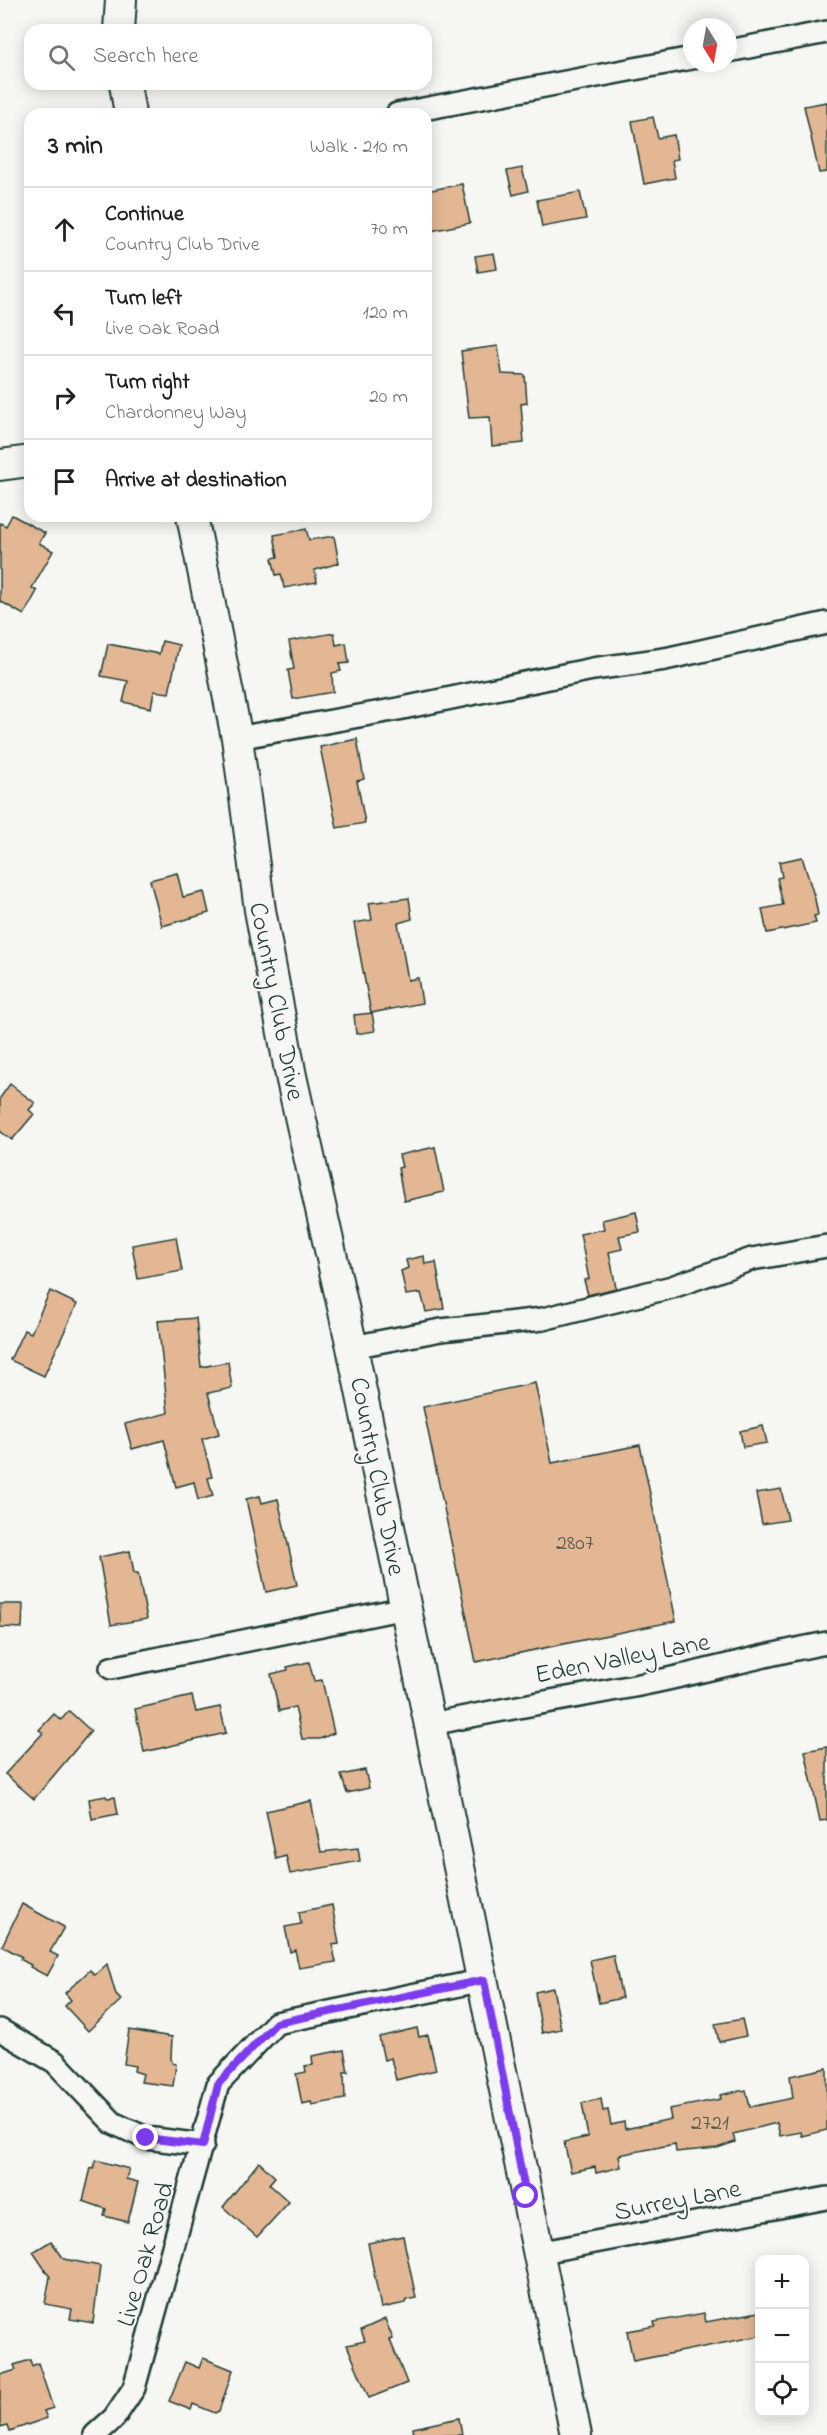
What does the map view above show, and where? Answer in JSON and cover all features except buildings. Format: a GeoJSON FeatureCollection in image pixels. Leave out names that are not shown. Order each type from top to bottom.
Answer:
{"type":"FeatureCollection","features":[{"type":"Feature","properties":{"kind":"street"},"geometry":{"type":"LineString","coordinates":[[119,24],[121,0]]}},
{"type":"Feature","properties":{"kind":"street"},"geometry":{"type":"LineString","coordinates":[[737,49],[827,32]]}},
{"type":"Feature","properties":{"kind":"street"},"geometry":{"type":"LineString","coordinates":[[429,108],[683,60]]}},
{"type":"Feature","properties":{"kind":"street"},"geometry":{"type":"LineString","coordinates":[[126,90],[129,108]]}},
{"type":"Feature","properties":{"kind":"street"},"geometry":{"type":"LineString","coordinates":[[0,465],[24,461]]}},
{"type":"Feature","properties":{"kind":"street","name":"Country Club Drive"},"geometry":{"type":"LineString","coordinates":[[193,522],[237,738],[264,936],[291,1076],[352,1347],[576,2435]]}},
{"type":"Feature","properties":{"kind":"street"},"geometry":{"type":"LineString","coordinates":[[237,738],[398,709],[593,669],[665,659],[827,623]]}},
{"type":"Feature","properties":{"kind":"street"},"geometry":{"type":"LineString","coordinates":[[352,1347],[441,1330],[543,1319],[672,1287],[752,1259],[827,1246]]}},
{"type":"Feature","properties":{"kind":"street"},"geometry":{"type":"LineString","coordinates":[[111,1668],[405,1608]]}},
{"type":"Feature","properties":{"kind":"street","name":"Eden Valley Lane"},"geometry":{"type":"LineString","coordinates":[[428,1725],[509,1707],[645,1684],[776,1652],[827,1643]]}},
{"type":"Feature","properties":{"kind":"street","name":"Live Oak Road"},"geometry":{"type":"LineString","coordinates":[[95,2435],[114,2418],[134,2388],[218,2084],[276,2023],[484,1980]]}},
{"type":"Feature","properties":{"kind":"street"},"geometry":{"type":"LineString","coordinates":[[0,2030],[55,2062],[113,2123],[146,2138],[203,2145]]}},
{"type":"Feature","properties":{"kind":"street","name":"Surrey Lane"},"geometry":{"type":"LineString","coordinates":[[537,2253],[827,2198]]}},
{"type":"Feature","properties":{"kind":"route"},"geometry":{"type":"LineString","coordinates":[[146,2138],[203,2145],[218,2084],[276,2023],[484,1980],[526,2196]]}}]}
